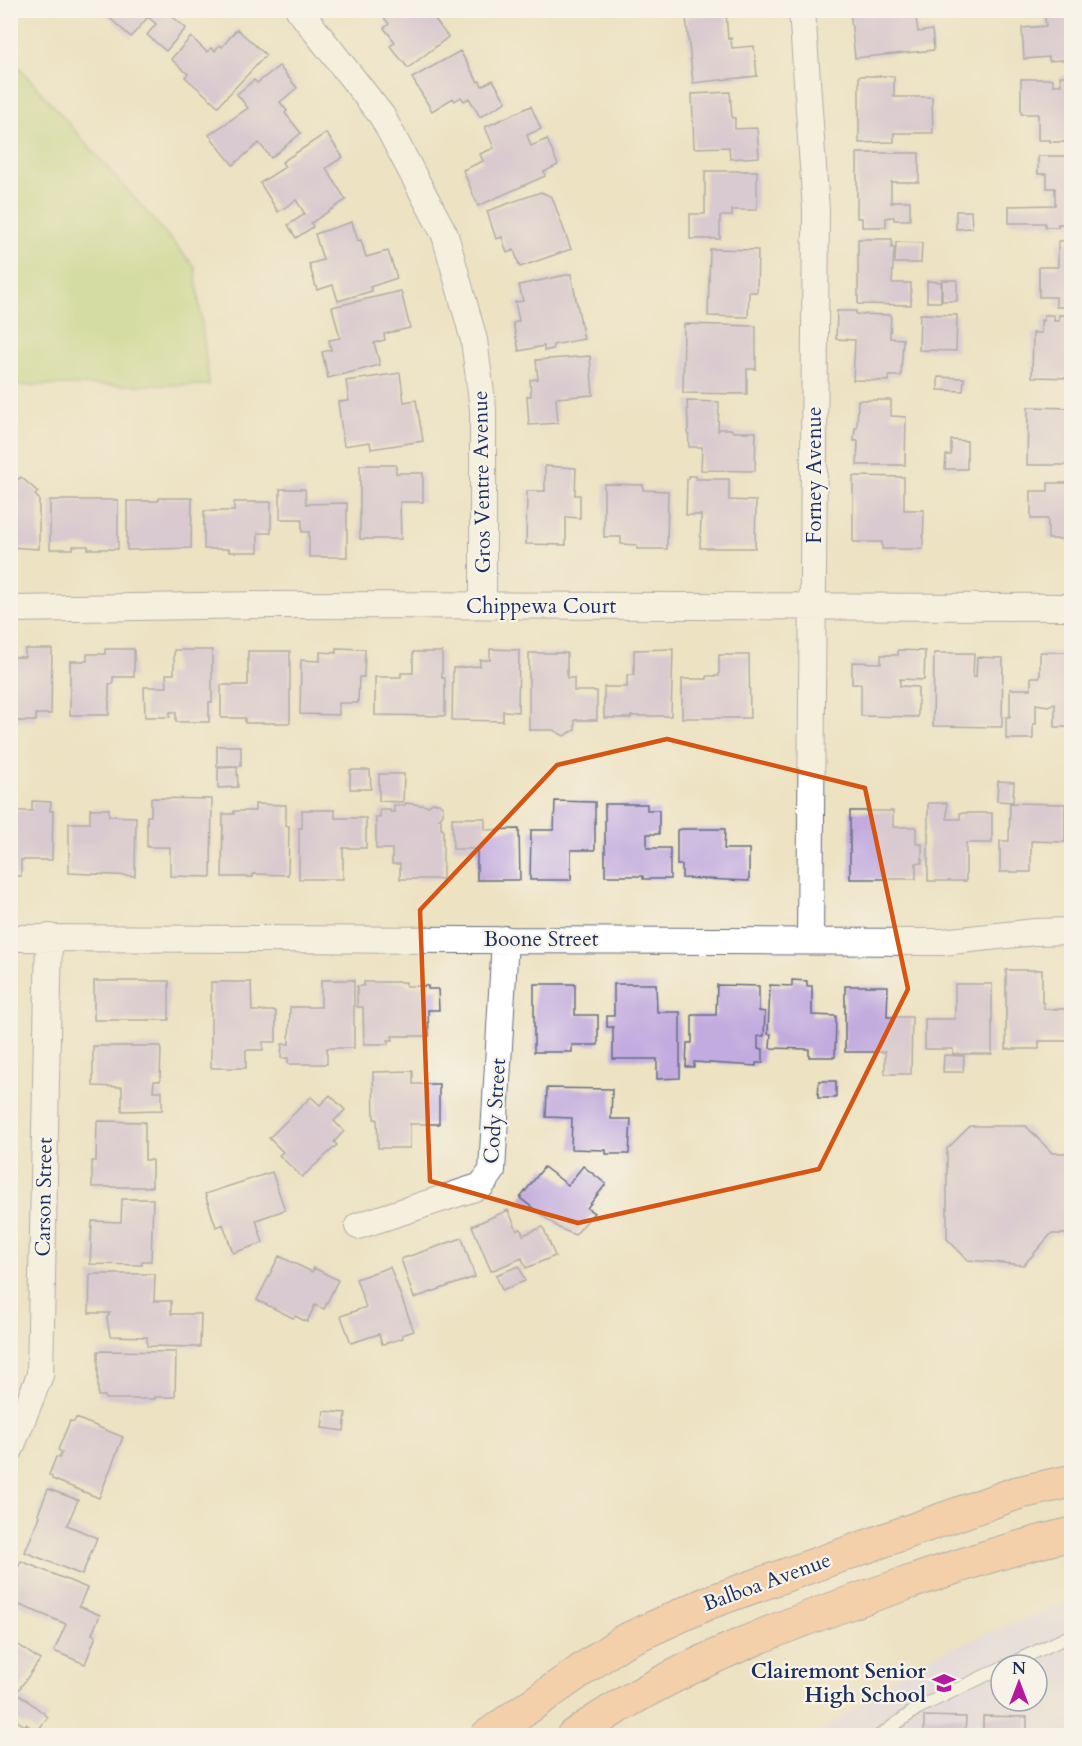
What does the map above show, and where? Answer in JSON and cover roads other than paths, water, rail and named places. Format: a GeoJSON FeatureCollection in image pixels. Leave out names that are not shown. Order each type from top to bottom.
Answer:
{"type":"FeatureCollection","features":[{"type":"Feature","properties":{"kind":"main road","name":"Balboa Avenue"},"geometry":{"type":"LineString","coordinates":[[487,1736],[622,1642],[710,1602],[1017,1493],[1071,1481]]}},
{"type":"Feature","properties":{"kind":"main road"},"geometry":{"type":"LineString","coordinates":[[573,1736],[641,1692],[730,1649],[832,1608],[1020,1546],[1071,1534]]}},
{"type":"Feature","properties":{"kind":"street","name":"Gros Ventre Avenue"},"geometry":{"type":"LineString","coordinates":[[299,10],[382,116],[445,235],[474,339],[483,409],[483,605]]}},
{"type":"Feature","properties":{"kind":"street","name":"Forney Avenue"},"geometry":{"type":"LineString","coordinates":[[801,10],[816,210],[810,941]]}},
{"type":"Feature","properties":{"kind":"street","name":"Chippewa Court"},"geometry":{"type":"LineString","coordinates":[[10,609],[483,605],[1071,607]]}},
{"type":"Feature","properties":{"kind":"street","name":"Boone Street"},"geometry":{"type":"LineString","coordinates":[[10,938],[942,942],[1035,932],[1071,932]]}},
{"type":"Feature","properties":{"kind":"street","name":"Carson Street"},"geometry":{"type":"LineString","coordinates":[[10,1450],[40,1375],[49,937]]}},
{"type":"Feature","properties":{"kind":"street","name":"Cody Street"},"geometry":{"type":"LineString","coordinates":[[358,1226],[481,1186],[492,1171],[505,939]]}},
{"type":"Feature","properties":{"kind":"lane"},"geometry":{"type":"LineString","coordinates":[[1033,1653],[1071,1635]]}},
{"type":"Feature","properties":{"kind":"lane"},"geometry":{"type":"LineString","coordinates":[[879,1736],[918,1708],[989,1674]]}},
{"type":"Feature","properties":{"kind":"place","name":"Clairemont Senior High School"},"geometry":{"type":"Point","coordinates":[944,1683]}}]}
